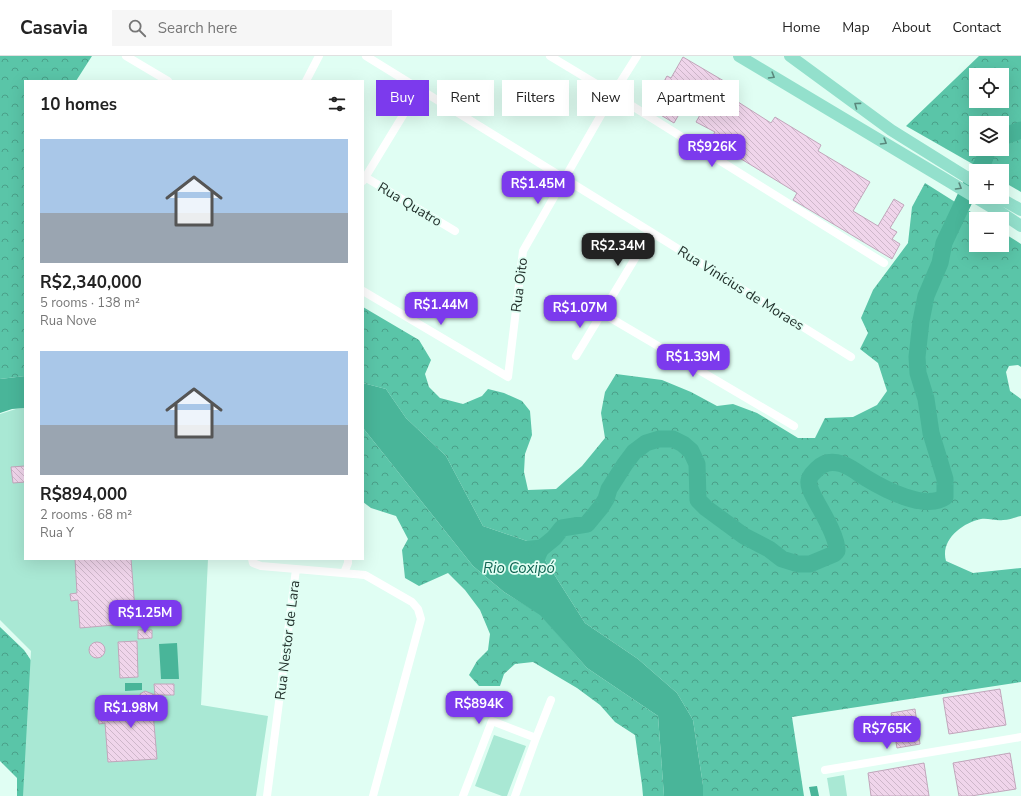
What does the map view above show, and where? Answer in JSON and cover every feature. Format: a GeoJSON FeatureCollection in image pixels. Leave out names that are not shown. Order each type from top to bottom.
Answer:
{"type":"FeatureCollection","features":[{"type":"Feature","properties":{"kind":"main road"},"geometry":{"type":"LineString","coordinates":[[739,56],[926,167],[969,188]]}},
{"type":"Feature","properties":{"kind":"main road"},"geometry":{"type":"LineString","coordinates":[[790,56],[892,130],[969,178]]}},
{"type":"Feature","properties":{"kind":"main road"},"geometry":{"type":"LineString","coordinates":[[1002,204],[1021,210]]}},
{"type":"Feature","properties":{"kind":"main road"},"geometry":{"type":"LineString","coordinates":[[1002,204],[1021,226]]}},
{"type":"Feature","properties":{"kind":"street"},"geometry":{"type":"LineString","coordinates":[[126,56],[166,80]]}},
{"type":"Feature","properties":{"kind":"street"},"geometry":{"type":"LineString","coordinates":[[306,80],[318,56]]}},
{"type":"Feature","properties":{"kind":"street","name":"Rua Vinícius de Moraes"},"geometry":{"type":"LineString","coordinates":[[366,56],[405,80]]}},
{"type":"Feature","properties":{"kind":"street"},"geometry":{"type":"LineString","coordinates":[[550,56],[590,80]]}},
{"type":"Feature","properties":{"kind":"street","name":"Rua Oito"},"geometry":{"type":"LineString","coordinates":[[622,80],[637,56]]}},
{"type":"Feature","properties":{"kind":"street","name":"Rua Vinícius de Moraes"},"geometry":{"type":"LineString","coordinates":[[429,95],[851,357]]}},
{"type":"Feature","properties":{"kind":"street"},"geometry":{"type":"LineString","coordinates":[[634,107],[884,263]]}},
{"type":"Feature","properties":{"kind":"street"},"geometry":{"type":"LineString","coordinates":[[364,179],[402,116]]}},
{"type":"Feature","properties":{"kind":"street","name":"Rua Oito"},"geometry":{"type":"LineString","coordinates":[[364,292],[508,377],[523,252],[600,116]]}},
{"type":"Feature","properties":{"kind":"street","name":"Rua Quatro"},"geometry":{"type":"LineString","coordinates":[[364,179],[455,231]]}},
{"type":"Feature","properties":{"kind":"street"},"geometry":{"type":"LineString","coordinates":[[576,356],[651,232]]}},
{"type":"Feature","properties":{"kind":"street"},"geometry":{"type":"LineString","coordinates":[[602,312],[794,426]]}},
{"type":"Feature","properties":{"kind":"street"},"geometry":{"type":"LineString","coordinates":[[252,560],[253,563],[261,566],[296,569]]}},
{"type":"Feature","properties":{"kind":"street"},"geometry":{"type":"LineString","coordinates":[[344,573],[348,560]]}},
{"type":"Feature","properties":{"kind":"street","name":"Rua Nestor de Lara"},"geometry":{"type":"LineString","coordinates":[[267,796],[296,569],[365,575],[412,602],[418,609],[421,619],[373,796]]}},
{"type":"Feature","properties":{"kind":"street"},"geometry":{"type":"LineString","coordinates":[[515,796],[551,700]]}},
{"type":"Feature","properties":{"kind":"street"},"geometry":{"type":"LineString","coordinates":[[464,796],[492,720],[536,738]]}},
{"type":"Feature","properties":{"kind":"street"},"geometry":{"type":"LineString","coordinates":[[825,770],[1021,737]]}},
{"type":"Feature","properties":{"kind":"green space"},"geometry":{"type":"Polygon","coordinates":[[[0,56],[92,56],[77,80],[24,80],[24,376],[0,379],[0,56]]]}},
{"type":"Feature","properties":{"kind":"green space"},"geometry":{"type":"Polygon","coordinates":[[[979,56],[1021,56],[1021,192],[1009,185],[1009,164],[973,164],[906,126],[979,56]]]}},
{"type":"Feature","properties":{"kind":"green space"},"geometry":{"type":"Polygon","coordinates":[[[925,183],[971,212],[969,212],[969,252],[1009,252],[1009,236],[1021,244],[1021,367],[1018,365],[1009,366],[1006,372],[1010,391],[1021,399],[1021,516],[1005,520],[981,519],[967,524],[949,540],[945,553],[946,561],[973,573],[1021,568],[1021,682],[792,717],[804,796],[703,796],[703,785],[693,720],[677,693],[638,659],[585,623],[545,560],[527,541],[483,526],[446,456],[406,418],[386,389],[364,383],[364,308],[419,340],[431,360],[425,374],[429,387],[440,398],[463,404],[482,396],[488,389],[504,393],[522,401],[530,411],[532,435],[525,454],[524,472],[528,490],[556,489],[582,466],[605,438],[601,413],[605,392],[616,374],[662,380],[691,392],[717,406],[733,404],[757,413],[798,438],[815,438],[825,418],[853,417],[877,405],[887,391],[878,363],[860,349],[868,333],[861,318],[873,290],[908,243],[912,207],[925,183]]]}},
{"type":"Feature","properties":{"kind":"green space"},"geometry":{"type":"Polygon","coordinates":[[[364,429],[473,566],[504,592],[540,614],[587,668],[658,716],[664,796],[643,796],[635,735],[615,722],[600,705],[577,688],[533,662],[515,664],[504,674],[500,686],[479,686],[469,675],[477,661],[488,650],[490,634],[480,610],[465,590],[448,573],[419,586],[405,578],[402,550],[408,539],[396,516],[371,508],[364,503],[364,429]]]}},
{"type":"Feature","properties":{"kind":"green space"},"geometry":{"type":"Polygon","coordinates":[[[0,627],[24,650],[45,681],[64,796],[17,796],[17,778],[0,761],[0,627]]]}},
{"type":"Feature","properties":{"kind":"shaded area"},"geometry":{"type":"Polygon","coordinates":[[[24,408],[24,560],[208,560],[201,705],[268,716],[256,796],[23,796],[31,651],[0,620],[0,414],[24,408]]]}},
{"type":"Feature","properties":{"kind":"shaded area"},"geometry":{"type":"Polygon","coordinates":[[[494,735],[526,746],[507,796],[502,796],[475,786],[494,735]]]}},
{"type":"Feature","properties":{"kind":"shaded area"},"geometry":{"type":"Polygon","coordinates":[[[844,775],[847,796],[830,796],[827,778],[844,775]]]}},
{"type":"Feature","properties":{"kind":"water"},"geometry":{"type":"Polygon","coordinates":[[[24,376],[24,408],[12,409],[0,413],[0,379],[24,376]]]}},
{"type":"Feature","properties":{"kind":"water","name":"Rio Coxipó"},"geometry":{"type":"Polygon","coordinates":[[[364,383],[386,389],[406,418],[446,456],[483,526],[527,541],[554,538],[545,560],[585,623],[638,659],[677,693],[693,720],[703,785],[703,796],[664,796],[658,716],[587,668],[540,615],[504,592],[473,566],[364,429],[364,383]]]}},
{"type":"Feature","properties":{"kind":"water"},"geometry":{"type":"Polygon","coordinates":[[[177,643],[179,679],[161,679],[159,644],[177,643]]]}},
{"type":"Feature","properties":{"kind":"water"},"geometry":{"type":"Polygon","coordinates":[[[125,683],[142,683],[142,690],[125,691],[125,683]]]}},
{"type":"Feature","properties":{"kind":"water"},"geometry":{"type":"Polygon","coordinates":[[[817,786],[819,796],[811,796],[809,787],[817,786]]]}},
{"type":"Feature","properties":{"kind":"building"},"geometry":{"type":"Polygon","coordinates":[[[683,57],[722,80],[665,80],[667,76],[671,78],[683,57]]]}},
{"type":"Feature","properties":{"kind":"building"},"geometry":{"type":"Polygon","coordinates":[[[739,103],[771,123],[775,117],[821,145],[818,151],[870,182],[853,211],[878,226],[894,199],[904,205],[890,228],[897,232],[892,239],[900,244],[892,259],[793,200],[797,193],[710,140],[715,132],[696,122],[699,116],[739,116],[739,103]]]}},
{"type":"Feature","properties":{"kind":"building"},"geometry":{"type":"Polygon","coordinates":[[[662,116],[678,116],[674,123],[662,116]]]}},
{"type":"Feature","properties":{"kind":"building"},"geometry":{"type":"Polygon","coordinates":[[[24,466],[24,482],[13,483],[11,467],[24,466]]]}},
{"type":"Feature","properties":{"kind":"building"},"geometry":{"type":"Polygon","coordinates":[[[75,560],[131,560],[136,623],[117,625],[117,618],[114,625],[80,628],[78,600],[71,601],[70,594],[77,593],[75,560]]]}},
{"type":"Feature","properties":{"kind":"building"},"geometry":{"type":"Polygon","coordinates":[[[138,630],[152,630],[152,638],[138,639],[138,630]]]}},
{"type":"Feature","properties":{"kind":"building"},"geometry":{"type":"Polygon","coordinates":[[[137,641],[138,677],[120,678],[118,642],[137,641]]]}},
{"type":"Feature","properties":{"kind":"building"},"geometry":{"type":"Polygon","coordinates":[[[97,642],[103,644],[105,650],[103,656],[97,658],[91,656],[89,650],[91,644],[97,642]]]}},
{"type":"Feature","properties":{"kind":"building"},"geometry":{"type":"Polygon","coordinates":[[[154,684],[174,684],[174,695],[155,695],[154,684]]]}},
{"type":"Feature","properties":{"kind":"building"},"geometry":{"type":"Polygon","coordinates":[[[1000,689],[1006,725],[949,734],[943,698],[1000,689]]]}},
{"type":"Feature","properties":{"kind":"building"},"geometry":{"type":"Polygon","coordinates":[[[145,691],[155,695],[129,714],[153,712],[157,759],[108,762],[105,723],[99,724],[97,706],[141,703],[140,694],[145,691]]]}},
{"type":"Feature","properties":{"kind":"building"},"geometry":{"type":"Polygon","coordinates":[[[915,709],[920,744],[897,748],[891,713],[915,709]]]}},
{"type":"Feature","properties":{"kind":"building"},"geometry":{"type":"Polygon","coordinates":[[[1010,753],[1016,789],[971,796],[959,796],[953,763],[1010,753]]]}},
{"type":"Feature","properties":{"kind":"building"},"geometry":{"type":"Polygon","coordinates":[[[924,763],[929,796],[871,796],[868,773],[924,763]]]}},
{"type":"Feature","properties":{"kind":"waterway"},"geometry":{"type":"LineString","coordinates":[[1009,134],[1021,130]]}},
{"type":"Feature","properties":{"kind":"waterway"},"geometry":{"type":"LineString","coordinates":[[982,164],[985,156]]}},
{"type":"Feature","properties":{"kind":"waterway"},"geometry":{"type":"LineString","coordinates":[[537,552],[554,538],[562,528],[587,524],[601,507],[606,499],[609,489],[634,452],[646,443],[659,439],[673,439],[683,444],[691,451],[697,464],[698,500],[706,508],[744,536],[769,549],[782,559],[798,564],[810,564],[834,554],[837,551],[832,532],[809,486],[809,479],[817,469],[823,465],[832,462],[842,464],[883,488],[916,500],[937,501],[945,497],[945,479],[931,433],[926,399],[918,373],[917,357],[921,321],[926,296],[940,263],[944,243],[969,190]]}}]}
